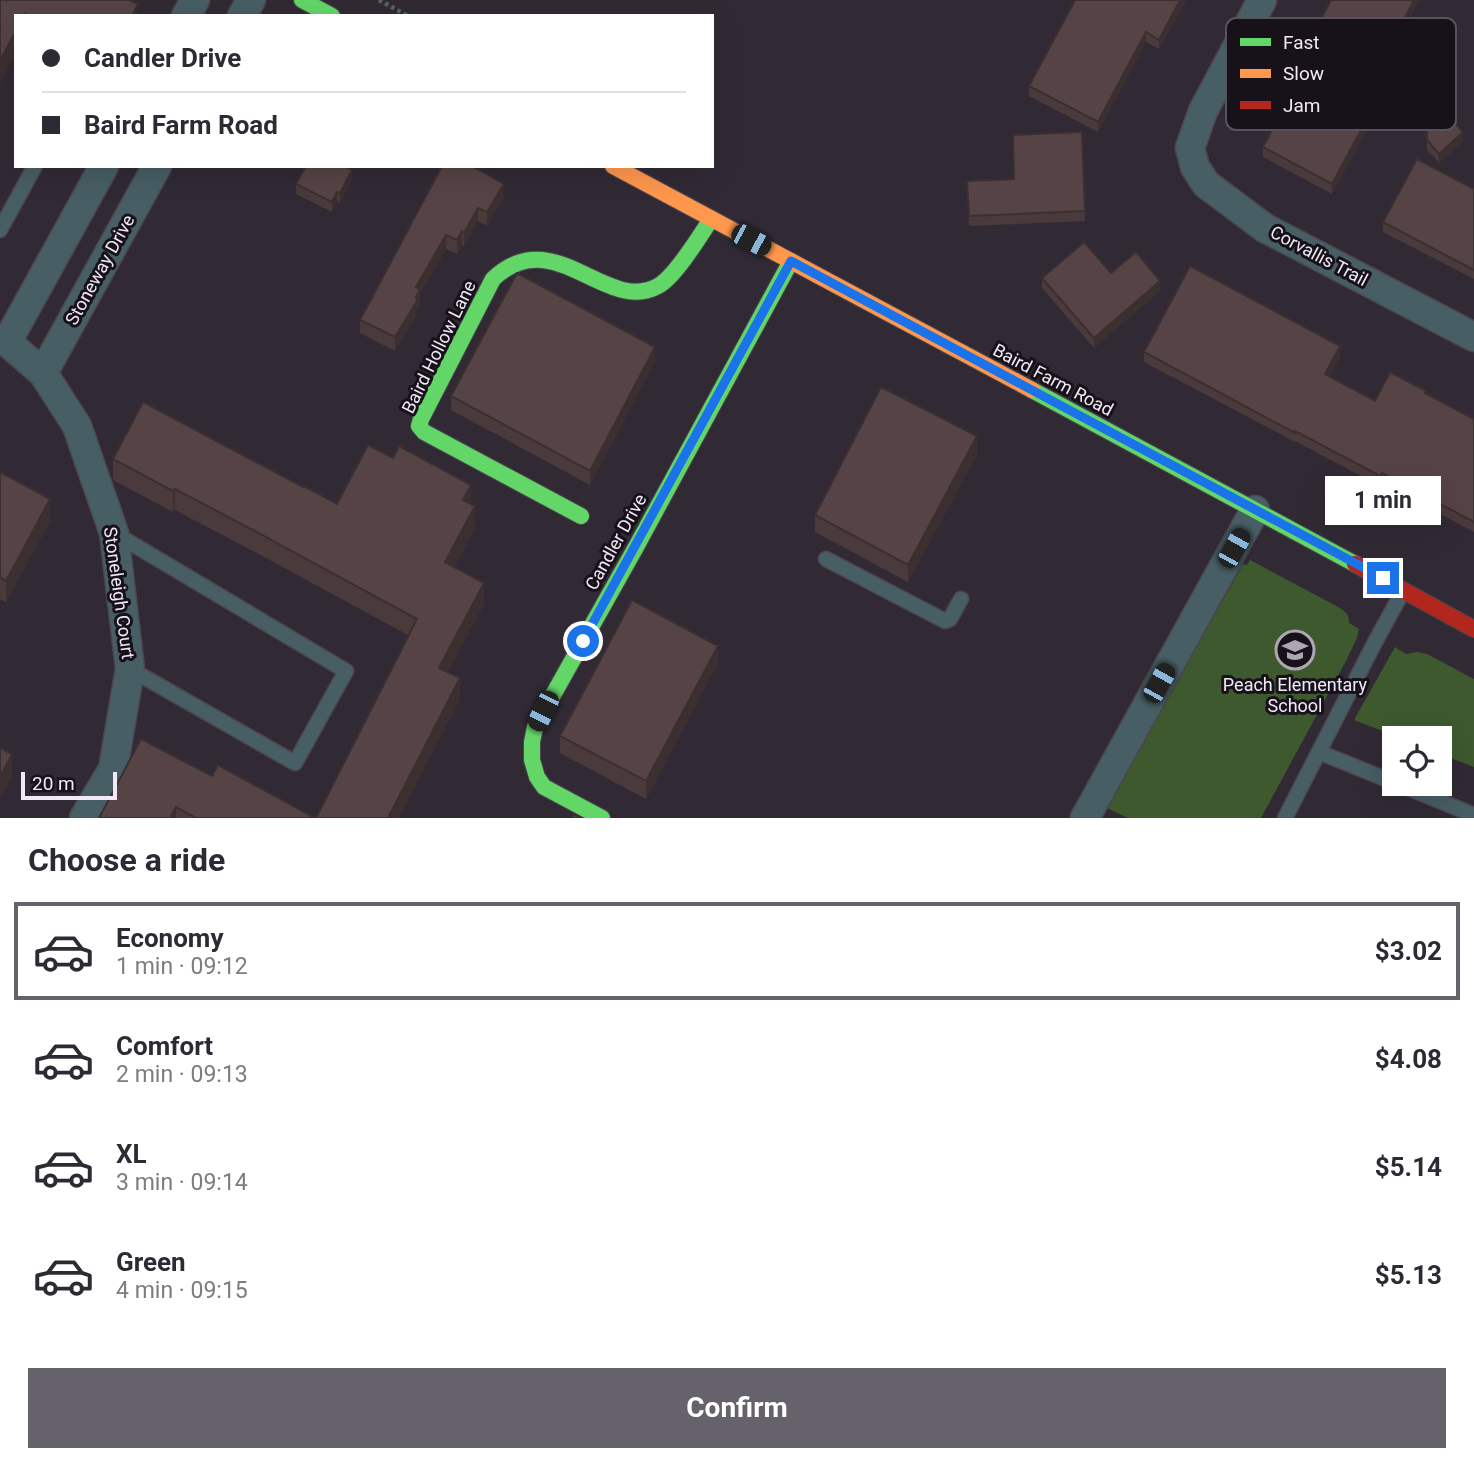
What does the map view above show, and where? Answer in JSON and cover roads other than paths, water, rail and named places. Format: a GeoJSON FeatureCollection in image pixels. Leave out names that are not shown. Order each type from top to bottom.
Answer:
{"type":"FeatureCollection","features":[{"type":"Feature","properties":{"kind":"street","name":"Corvallis Trail"},"geometry":{"type":"LineString","coordinates":[[1252,18],[1262,0]]}},
{"type":"Feature","properties":{"kind":"street","name":"Corvallis Trail"},"geometry":{"type":"LineString","coordinates":[[1226,68],[1203,111],[1189,148],[1195,167],[1206,184],[1265,228],[1474,337]]}},
{"type":"Feature","properties":{"kind":"street"},"geometry":{"type":"LineString","coordinates":[[4,340],[103,168]]}},
{"type":"Feature","properties":{"kind":"street","name":"Stoneway Drive"},"geometry":{"type":"LineString","coordinates":[[43,373],[157,168]]}},
{"type":"Feature","properties":{"kind":"street","name":"Baird Farm Road"},"geometry":{"type":"LineString","coordinates":[[617,168],[1474,629]]}},
{"type":"Feature","properties":{"kind":"street","name":"Baird Hollow Lane"},"geometry":{"type":"LineString","coordinates":[[581,516],[424,432],[419,426],[421,419],[493,279],[510,265],[533,260],[546,261],[589,275],[617,289],[644,292],[660,285],[687,255],[711,219]]}},
{"type":"Feature","properties":{"kind":"street","name":"Candler Drive"},"geometry":{"type":"LineString","coordinates":[[602,818],[544,787],[537,777],[532,760],[535,727],[791,261]]}},
{"type":"Feature","properties":{"kind":"street","name":"Stoneleigh Court"},"geometry":{"type":"LineString","coordinates":[[4,340],[43,373],[77,426],[114,533],[130,669],[113,769],[83,818]]}},
{"type":"Feature","properties":{"kind":"street"},"geometry":{"type":"LineString","coordinates":[[1085,818],[1255,510]]}},
{"type":"Feature","properties":{"kind":"lane"},"geometry":{"type":"LineString","coordinates":[[0,230],[34,168]]}},
{"type":"Feature","properties":{"kind":"lane"},"geometry":{"type":"LineString","coordinates":[[114,533],[346,671],[295,764],[130,669]]}},
{"type":"Feature","properties":{"kind":"lane"},"geometry":{"type":"LineString","coordinates":[[826,559],[945,621],[950,619],[961,599]]}},
{"type":"Feature","properties":{"kind":"lane"},"geometry":{"type":"LineString","coordinates":[[1285,818],[1404,590]]}},
{"type":"Feature","properties":{"kind":"lane"},"geometry":{"type":"LineString","coordinates":[[1319,752],[1382,777]]}},
{"type":"Feature","properties":{"kind":"lane"},"geometry":{"type":"LineString","coordinates":[[1428,796],[1474,815]]}},
{"type":"Feature","properties":{"kind":"place","name":"Peach Elementary School"},"geometry":{"type":"Point","coordinates":[1295,650]}}]}
